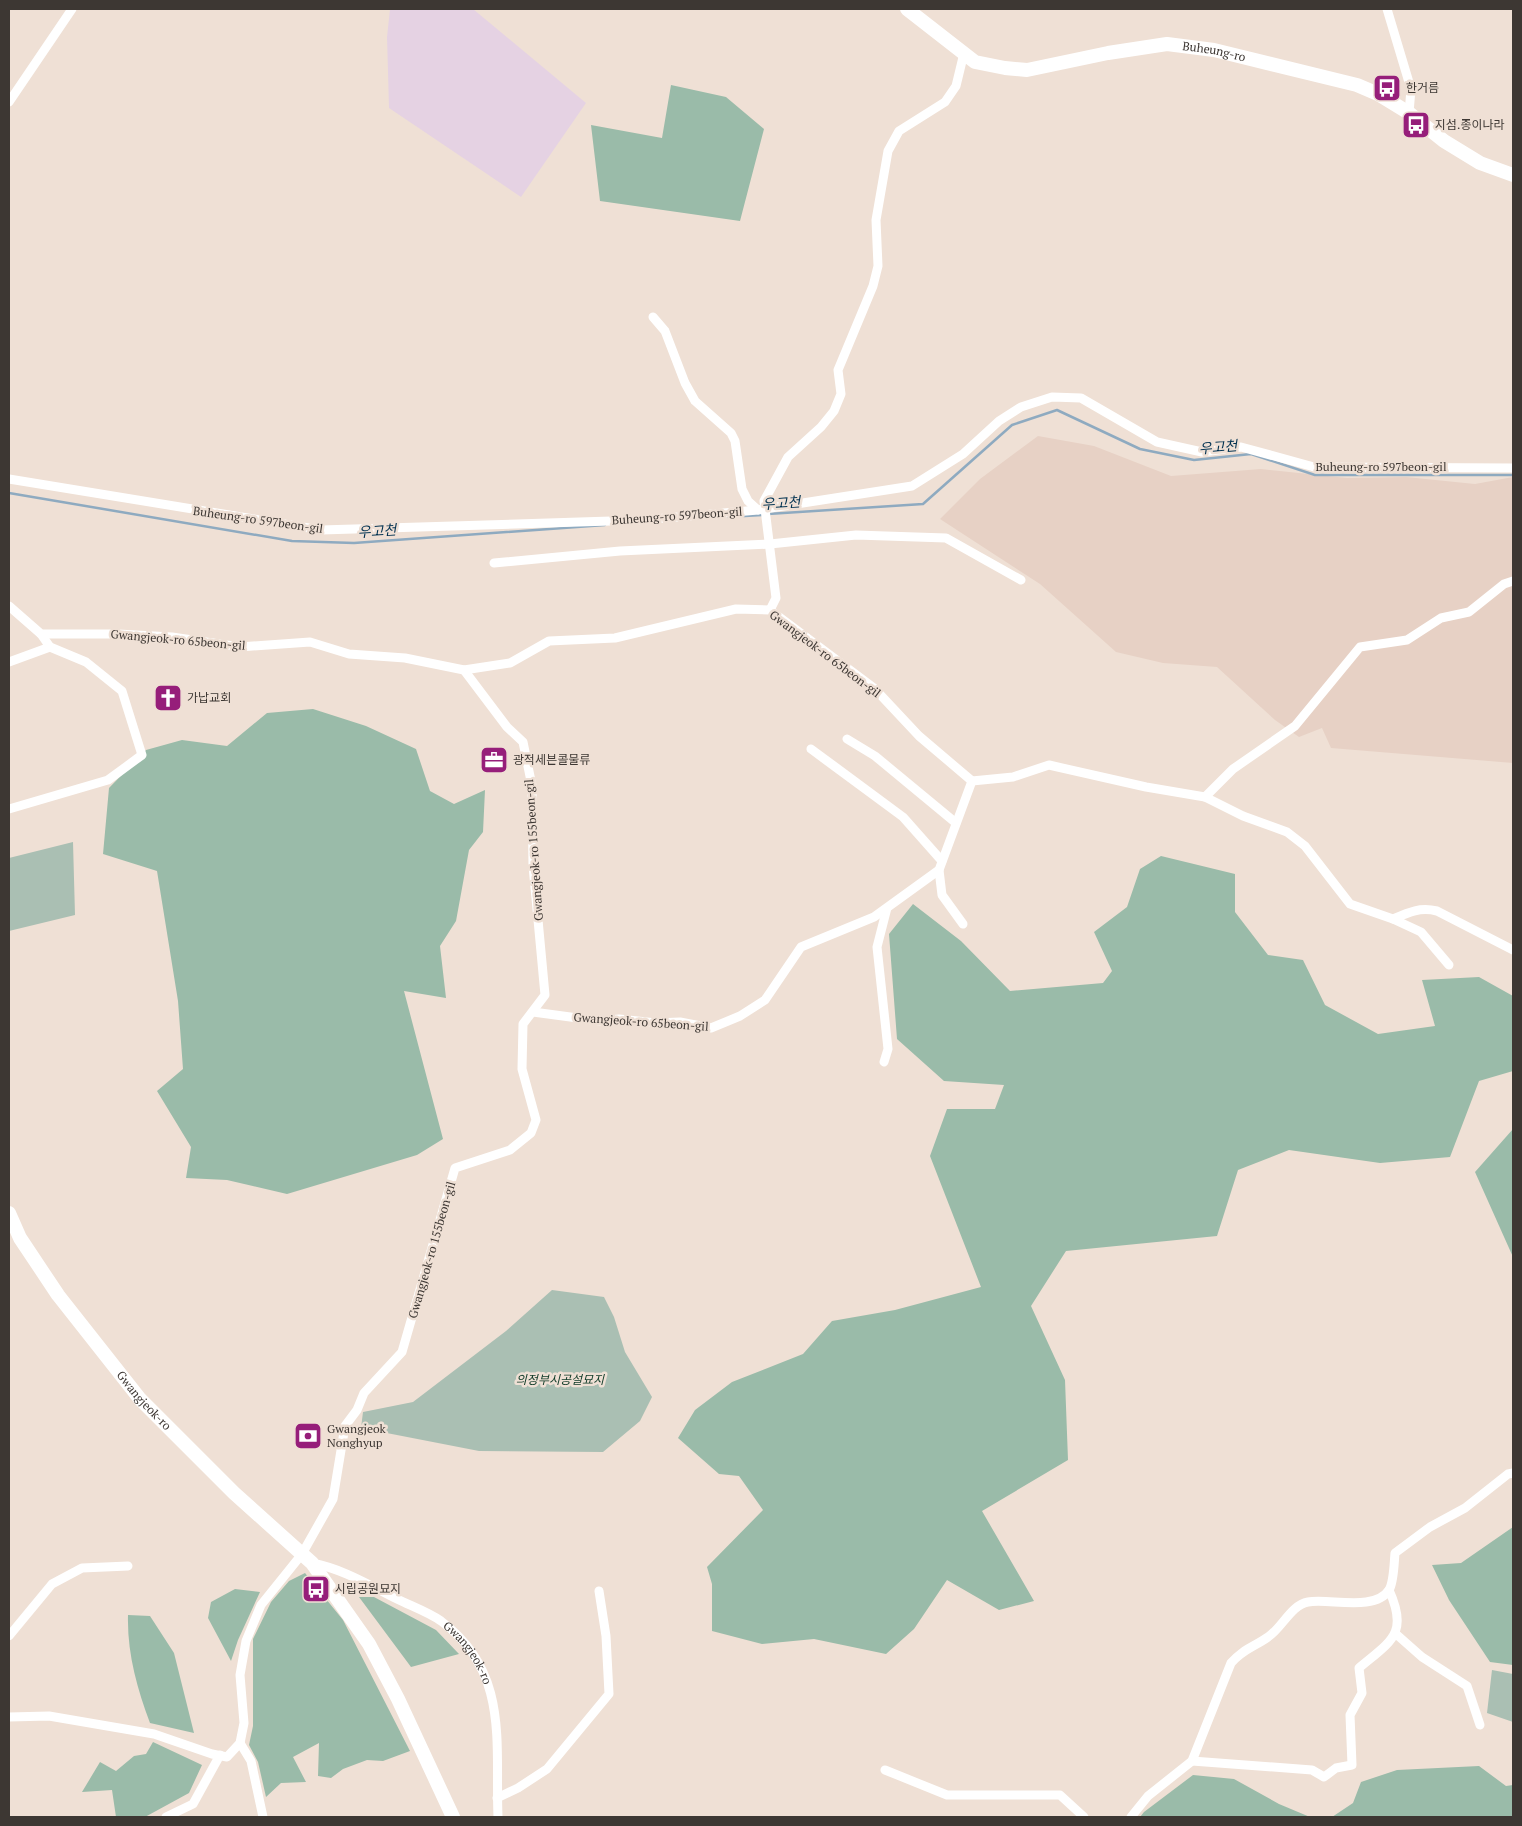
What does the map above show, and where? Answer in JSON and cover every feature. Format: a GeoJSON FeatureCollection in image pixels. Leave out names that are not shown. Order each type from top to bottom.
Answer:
{"type":"FeatureCollection","features":[{"type":"Feature","properties":{"kind":"main road","name":"Buheung-ro"},"geometry":{"type":"LineString","coordinates":[[907,9],[975,62],[1027,70],[1108,53],[1167,44],[1214,50],[1357,85],[1378,94],[1409,114],[1444,141],[1480,163],[1513,175]]}},
{"type":"Feature","properties":{"kind":"main road","name":"Gwangjeok-ro"},"geometry":{"type":"LineString","coordinates":[[9,1212],[20,1238],[58,1295],[140,1399],[234,1493],[307,1559],[369,1644],[398,1699],[453,1817]]}},
{"type":"Feature","properties":{"kind":"street"},"geometry":{"type":"LineString","coordinates":[[9,102],[72,9]]}},
{"type":"Feature","properties":{"kind":"street"},"geometry":{"type":"LineString","coordinates":[[1387,9],[1411,89],[1409,114]]}},
{"type":"Feature","properties":{"kind":"street"},"geometry":{"type":"LineString","coordinates":[[770,610],[776,598],[763,511],[764,501],[788,457],[821,427],[834,411],[840,394],[838,370],[870,295],[878,266],[876,220],[888,151],[899,131],[945,102],[956,86],[964,53]]}},
{"type":"Feature","properties":{"kind":"street"},"geometry":{"type":"LineString","coordinates":[[653,317],[665,331],[694,401],[731,433],[735,440],[742,489],[748,501],[763,511]]}},
{"type":"Feature","properties":{"kind":"street","name":"Buheung-ro 597beon-gil"},"geometry":{"type":"LineString","coordinates":[[9,479],[321,530],[643,520],[763,511],[912,486],[963,454],[999,421],[1021,406],[1052,396],[1081,398],[1157,442],[1202,452],[1241,447],[1314,467],[1513,468]]}},
{"type":"Feature","properties":{"kind":"street"},"geometry":{"type":"LineString","coordinates":[[494,563],[620,551],[856,535],[946,538],[1021,580]]}},
{"type":"Feature","properties":{"kind":"street"},"geometry":{"type":"LineString","coordinates":[[1205,797],[1232,769],[1295,726],[1360,647],[1407,640],[1441,618],[1469,612],[1504,584],[1513,581]]}},
{"type":"Feature","properties":{"kind":"street"},"geometry":{"type":"LineString","coordinates":[[9,606],[41,634],[50,647],[86,662],[122,691],[142,755],[108,780],[9,808]]}},
{"type":"Feature","properties":{"kind":"street","name":"Gwangjeok-ro 65beon-gil"},"geometry":{"type":"LineString","coordinates":[[41,634],[118,634],[172,637],[240,648],[310,642],[348,654],[405,658],[464,670],[510,662],[549,641],[615,638],[736,609],[770,610],[874,688],[919,736],[972,781]]}},
{"type":"Feature","properties":{"kind":"street"},"geometry":{"type":"LineString","coordinates":[[9,662],[50,647]]}},
{"type":"Feature","properties":{"kind":"street","name":"Gwangjeok-ro 155beon-gil"},"geometry":{"type":"LineString","coordinates":[[307,1559],[333,1499],[345,1426],[357,1410],[364,1393],[402,1352],[455,1168],[510,1150],[531,1133],[536,1120],[522,1069],[523,1024],[545,995],[533,866],[532,786],[523,742],[506,727],[464,670]]}},
{"type":"Feature","properties":{"kind":"street"},"geometry":{"type":"LineString","coordinates":[[847,739],[875,756],[956,823]]}},
{"type":"Feature","properties":{"kind":"street"},"geometry":{"type":"LineString","coordinates":[[811,748],[903,818],[941,866]]}},
{"type":"Feature","properties":{"kind":"street"},"geometry":{"type":"LineString","coordinates":[[962,924],[942,895],[941,866],[972,781],[1013,777],[1049,766],[1146,787],[1205,797],[1243,816],[1287,832],[1305,846],[1350,904],[1393,919],[1421,932],[1449,965]]}},
{"type":"Feature","properties":{"kind":"street","name":"Gwangjeok-ro 65beon-gil"},"geometry":{"type":"LineString","coordinates":[[532,1012],[600,1022],[619,1019],[656,1023],[680,1022],[711,1028],[740,1016],[766,1000],[801,947],[874,917],[941,866]]}},
{"type":"Feature","properties":{"kind":"street"},"geometry":{"type":"LineString","coordinates":[[884,1062],[888,1049],[877,947],[887,908]]}},
{"type":"Feature","properties":{"kind":"street"},"geometry":{"type":"LineString","coordinates":[[1393,919],[1423,908],[1437,911],[1513,950]]}},
{"type":"Feature","properties":{"kind":"street"},"geometry":{"type":"LineString","coordinates":[[1192,1761],[1312,1770],[1324,1777],[1336,1768],[1352,1765],[1350,1715],[1362,1692],[1359,1668],[1396,1634],[1397,1608],[1390,1590],[1395,1553],[1430,1527],[1465,1508],[1508,1474],[1513,1473]]}},
{"type":"Feature","properties":{"kind":"street"},"geometry":{"type":"LineString","coordinates":[[9,1716],[49,1716],[154,1734],[227,1756],[240,1743],[244,1723],[240,1675],[246,1641],[261,1605],[307,1559]]}},
{"type":"Feature","properties":{"kind":"street","name":"Gwangjeok-ro"},"geometry":{"type":"LineString","coordinates":[[307,1559],[333,1567],[441,1621],[469,1648],[487,1677],[492,1699],[498,1753],[498,1817]]}},
{"type":"Feature","properties":{"kind":"street"},"geometry":{"type":"LineString","coordinates":[[9,1636],[52,1584],[82,1568],[128,1566]]}},
{"type":"Feature","properties":{"kind":"street"},"geometry":{"type":"LineString","coordinates":[[1131,1817],[1148,1796],[1192,1761],[1231,1663],[1241,1652],[1269,1637],[1297,1607],[1307,1602],[1367,1602],[1381,1598],[1390,1590]]}},
{"type":"Feature","properties":{"kind":"street"},"geometry":{"type":"LineString","coordinates":[[497,1798],[518,1788],[547,1769],[609,1694],[606,1636],[599,1591]]}},
{"type":"Feature","properties":{"kind":"street"},"geometry":{"type":"LineString","coordinates":[[1396,1634],[1422,1657],[1467,1686],[1480,1725]]}},
{"type":"Feature","properties":{"kind":"street"},"geometry":{"type":"LineString","coordinates":[[240,1743],[251,1762],[263,1817]]}},
{"type":"Feature","properties":{"kind":"street"},"geometry":{"type":"LineString","coordinates":[[166,1817],[193,1804],[220,1755]]}},
{"type":"Feature","properties":{"kind":"street"},"geometry":{"type":"LineString","coordinates":[[885,1770],[947,1795],[1060,1796],[1084,1817]]}},
{"type":"Feature","properties":{"kind":"shaded area"},"geometry":{"type":"Polygon","coordinates":[[[390,9],[473,9],[586,103],[521,197],[389,108],[387,37],[390,9]]]}},
{"type":"Feature","properties":{"kind":"shaded area"},"geometry":{"type":"Polygon","coordinates":[[[1038,436],[1094,446],[1171,476],[1261,469],[1347,478],[1406,477],[1475,484],[1513,477],[1513,763],[1331,748],[1322,728],[1299,737],[1275,720],[1217,667],[1163,663],[1116,652],[1040,584],[940,519],[980,479],[1038,436]]]}},
{"type":"Feature","properties":{"kind":"green space"},"geometry":{"type":"Polygon","coordinates":[[[671,85],[726,97],[764,129],[740,221],[600,201],[591,125],[662,138],[671,85]]]}},
{"type":"Feature","properties":{"kind":"green space"},"geometry":{"type":"Polygon","coordinates":[[[313,709],[366,726],[416,749],[430,791],[454,804],[485,790],[483,832],[469,850],[456,921],[440,946],[446,998],[404,991],[443,1139],[417,1155],[287,1194],[227,1180],[186,1178],[191,1147],[157,1091],[183,1069],[178,1001],[157,871],[103,854],[109,788],[146,750],[182,740],[227,746],[267,713],[313,709]]]}},
{"type":"Feature","properties":{"kind":"green space"},"geometry":{"type":"Polygon","coordinates":[[[73,842],[75,915],[9,931],[9,858],[73,842]]]}},
{"type":"Feature","properties":{"kind":"green space"},"geometry":{"type":"Polygon","coordinates":[[[1161,856],[1235,874],[1235,912],[1268,955],[1303,960],[1325,1005],[1378,1034],[1435,1026],[1422,980],[1479,977],[1513,996],[1513,1071],[1479,1081],[1450,1157],[1380,1163],[1289,1150],[1238,1170],[1217,1236],[1066,1251],[1031,1306],[1065,1380],[1068,1460],[982,1511],[1034,1601],[999,1610],[947,1580],[914,1629],[886,1654],[814,1639],[762,1644],[712,1631],[712,1584],[707,1567],[763,1510],[739,1476],[719,1474],[678,1438],[695,1410],[732,1382],[803,1354],[832,1321],[895,1310],[981,1287],[930,1156],[947,1109],[995,1109],[1004,1085],[944,1081],[897,1039],[889,934],[913,904],[961,941],[1010,991],[1103,983],[1112,971],[1094,932],[1127,907],[1140,869],[1161,856]]]}},
{"type":"Feature","properties":{"kind":"green space"},"geometry":{"type":"Polygon","coordinates":[[[1513,1129],[1513,1257],[1475,1172],[1513,1129]]]}},
{"type":"Feature","properties":{"kind":"green space","name":"의정부시공설묘지"},"geometry":{"type":"Polygon","coordinates":[[[552,1290],[604,1297],[614,1317],[625,1352],[652,1397],[640,1421],[603,1452],[479,1451],[361,1428],[363,1412],[413,1402],[506,1331],[552,1290]]]}},
{"type":"Feature","properties":{"kind":"green space"},"geometry":{"type":"Polygon","coordinates":[[[1513,1527],[1513,1665],[1490,1662],[1449,1600],[1432,1565],[1461,1563],[1513,1527]]]}},
{"type":"Feature","properties":{"kind":"green space"},"geometry":{"type":"Polygon","coordinates":[[[305,1573],[343,1620],[410,1751],[383,1761],[367,1760],[343,1769],[331,1778],[318,1776],[319,1743],[293,1757],[306,1782],[281,1783],[266,1797],[258,1762],[249,1745],[253,1726],[253,1639],[271,1602],[289,1581],[305,1573]]]}},
{"type":"Feature","properties":{"kind":"green space"},"geometry":{"type":"Polygon","coordinates":[[[235,1589],[260,1592],[238,1640],[231,1661],[208,1618],[211,1602],[235,1589]]]}},
{"type":"Feature","properties":{"kind":"green space"},"geometry":{"type":"Polygon","coordinates":[[[359,1597],[374,1597],[436,1630],[459,1654],[411,1667],[359,1597]]]}},
{"type":"Feature","properties":{"kind":"green space"},"geometry":{"type":"Polygon","coordinates":[[[128,1615],[150,1616],[174,1653],[194,1733],[150,1723],[131,1657],[128,1615]]]}},
{"type":"Feature","properties":{"kind":"green space"},"geometry":{"type":"Polygon","coordinates":[[[1492,1670],[1513,1674],[1513,1722],[1487,1713],[1492,1670]]]}},
{"type":"Feature","properties":{"kind":"green space"},"geometry":{"type":"Polygon","coordinates":[[[153,1742],[202,1765],[189,1793],[145,1817],[116,1817],[112,1790],[82,1792],[100,1762],[116,1771],[134,1756],[146,1754],[153,1742]]]}},
{"type":"Feature","properties":{"kind":"green space"},"geometry":{"type":"Polygon","coordinates":[[[1479,1766],[1506,1786],[1513,1785],[1513,1817],[1332,1817],[1353,1803],[1361,1782],[1397,1770],[1479,1766]]]}},
{"type":"Feature","properties":{"kind":"green space"},"geometry":{"type":"Polygon","coordinates":[[[1193,1775],[1234,1779],[1279,1804],[1310,1817],[1140,1817],[1193,1775]]]}},
{"type":"Feature","properties":{"kind":"waterway","name":"우고천"},"geometry":{"type":"LineString","coordinates":[[768,514],[923,504],[1012,425],[1057,410],[1140,449],[1194,460],[1251,454],[1315,475],[1513,475]]}},
{"type":"Feature","properties":{"kind":"waterway","name":"우고천"},"geometry":{"type":"LineString","coordinates":[[9,493],[292,541],[354,543],[605,525]]}},
{"type":"Feature","properties":{"kind":"waterway","name":"우고천"},"geometry":{"type":"LineString","coordinates":[[728,517],[762,515]]}},
{"type":"Feature","properties":{"kind":"place","name":"한거름"},"geometry":{"type":"Point","coordinates":[1387,88]}},
{"type":"Feature","properties":{"kind":"place","name":"지섬.종이나라"},"geometry":{"type":"Point","coordinates":[1416,125]}},
{"type":"Feature","properties":{"kind":"place","name":"가납교회"},"geometry":{"type":"Point","coordinates":[168,698]}},
{"type":"Feature","properties":{"kind":"place","name":"광적세븐콜물류"},"geometry":{"type":"Point","coordinates":[494,760]}},
{"type":"Feature","properties":{"kind":"place","name":"Gwangjeok Nonghyup"},"geometry":{"type":"Point","coordinates":[308,1436]}},
{"type":"Feature","properties":{"kind":"place","name":"시립공원묘지"},"geometry":{"type":"Point","coordinates":[316,1589]}}]}
